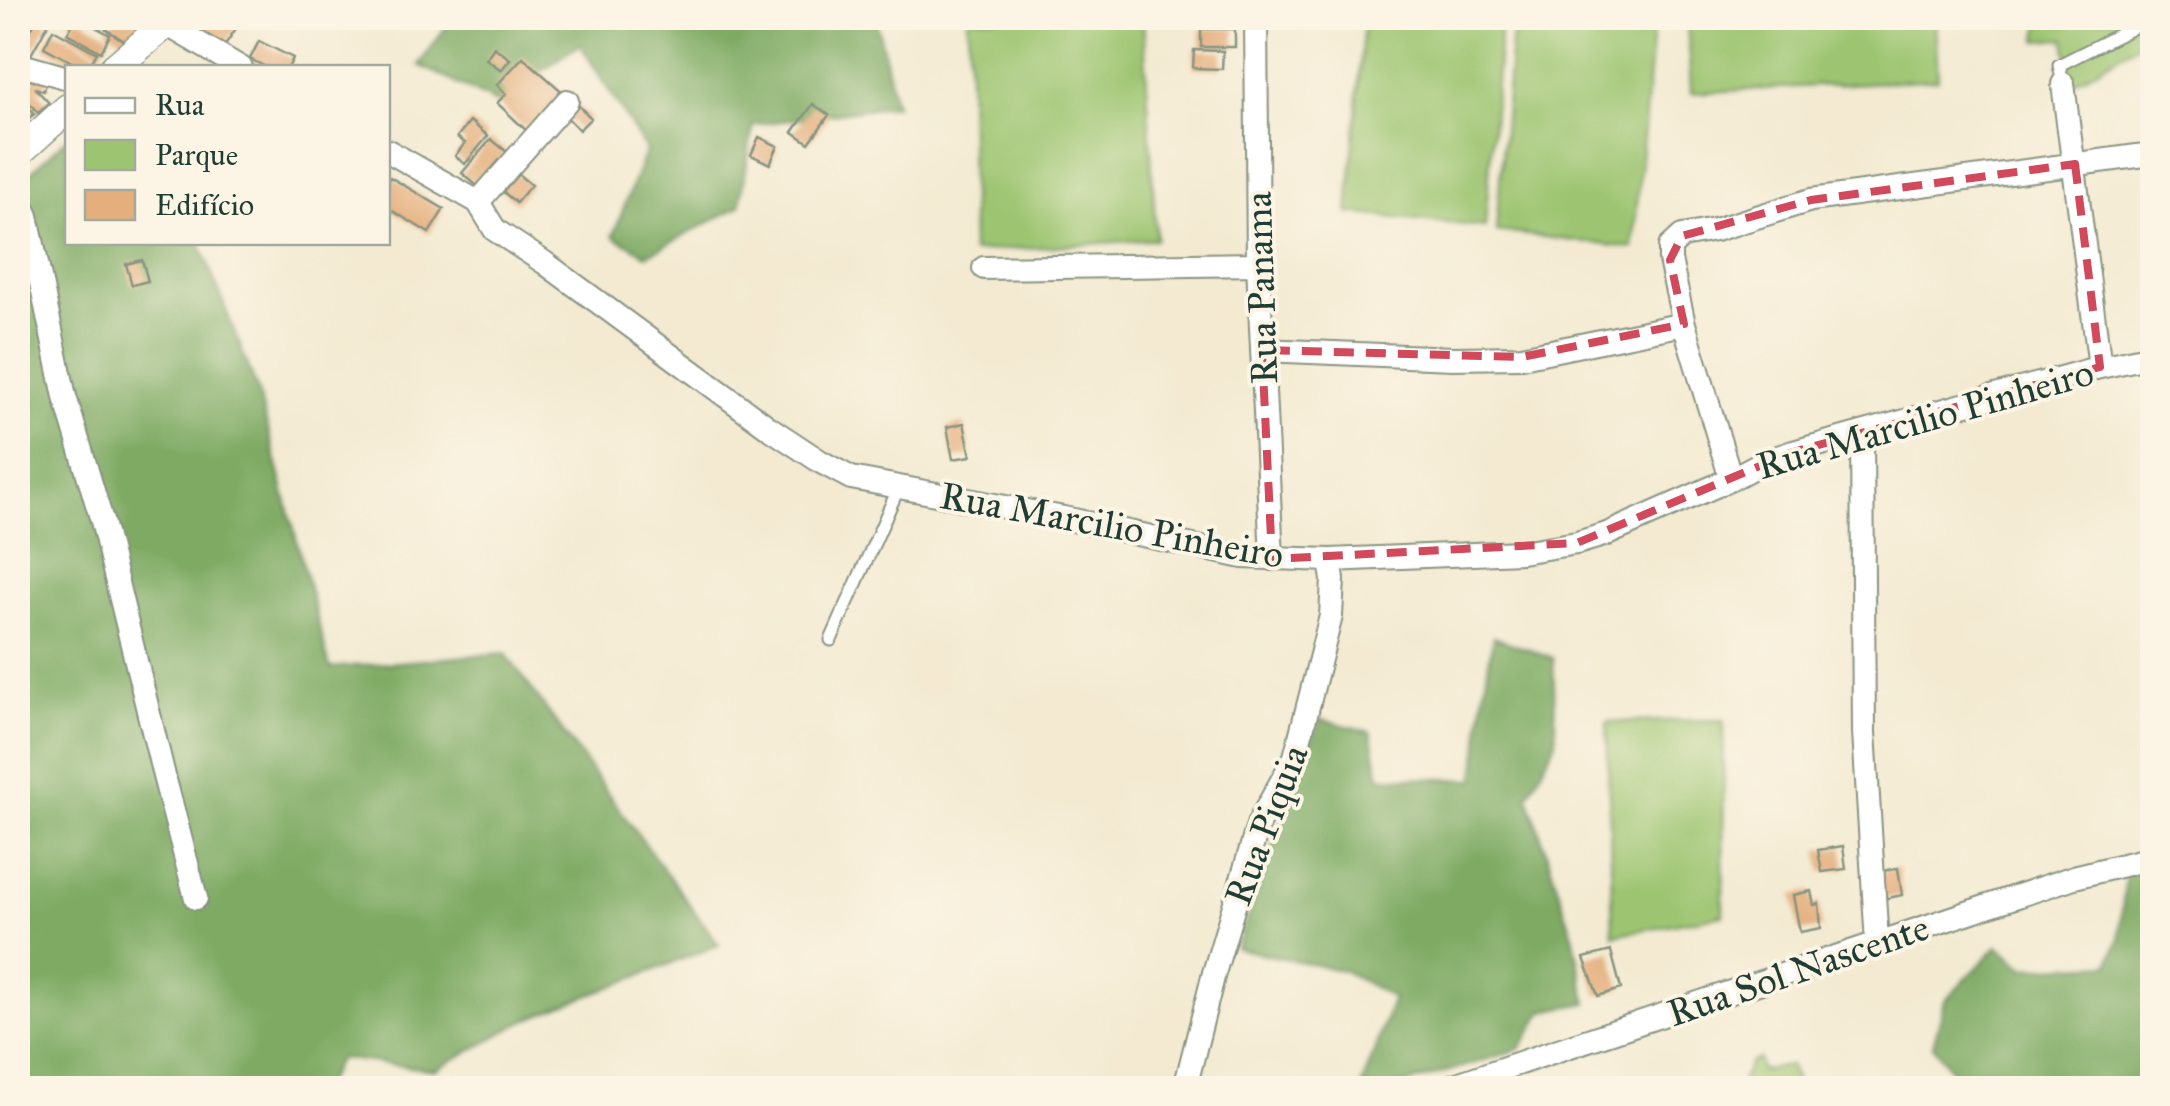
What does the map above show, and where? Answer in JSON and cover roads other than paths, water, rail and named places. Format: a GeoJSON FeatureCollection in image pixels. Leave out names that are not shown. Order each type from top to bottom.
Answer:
{"type":"FeatureCollection","features":[{"type":"Feature","properties":{"kind":"street","name":"Rua Panama"},"geometry":{"type":"LineString","coordinates":[[1256,18],[1258,264],[1272,558]]}},
{"type":"Feature","properties":{"kind":"street"},"geometry":{"type":"LineString","coordinates":[[118,65],[170,21],[236,65]]}},
{"type":"Feature","properties":{"kind":"street"},"geometry":{"type":"LineString","coordinates":[[18,64],[65,77]]}},
{"type":"Feature","properties":{"kind":"street"},"geometry":{"type":"LineString","coordinates":[[2063,84],[2100,367]]}},
{"type":"Feature","properties":{"kind":"street"},"geometry":{"type":"LineString","coordinates":[[478,202],[567,101]]}},
{"type":"Feature","properties":{"kind":"street"},"geometry":{"type":"LineString","coordinates":[[18,153],[65,111]]}},
{"type":"Feature","properties":{"kind":"street","name":"Rua Marcilio Pinheiro"},"geometry":{"type":"LineString","coordinates":[[390,152],[478,202],[495,230],[768,427],[851,478],[1243,557],[1330,560],[1521,552],[1577,543],[1607,534],[1793,452],[2152,356]]}},
{"type":"Feature","properties":{"kind":"street"},"geometry":{"type":"LineString","coordinates":[[1731,479],[1684,324],[1670,260],[1670,246],[1682,236],[1715,230],[1810,200],[2152,154]]}},
{"type":"Feature","properties":{"kind":"street"},"geometry":{"type":"LineString","coordinates":[[18,196],[26,216],[65,397],[102,520],[196,898]]}},
{"type":"Feature","properties":{"kind":"street"},"geometry":{"type":"LineString","coordinates":[[984,268],[1258,264]]}},
{"type":"Feature","properties":{"kind":"street"},"geometry":{"type":"LineString","coordinates":[[1262,350],[1522,357],[1684,324]]}},
{"type":"Feature","properties":{"kind":"street"},"geometry":{"type":"LineString","coordinates":[[1862,434],[1864,732],[1877,944]]}},
{"type":"Feature","properties":{"kind":"street","name":"Rua Piquia"},"geometry":{"type":"LineString","coordinates":[[1186,1088],[1214,973],[1259,822],[1295,757],[1332,616],[1330,560]]}},
{"type":"Feature","properties":{"kind":"street","name":"Rua Sol Nascente"},"geometry":{"type":"LineString","coordinates":[[1445,1088],[2089,872],[2152,858]]}},
{"type":"Feature","properties":{"kind":"lane"},"geometry":{"type":"LineString","coordinates":[[2063,84],[2059,65],[2152,20]]}},
{"type":"Feature","properties":{"kind":"lane"},"geometry":{"type":"LineString","coordinates":[[831,640],[899,487]]}}]}
